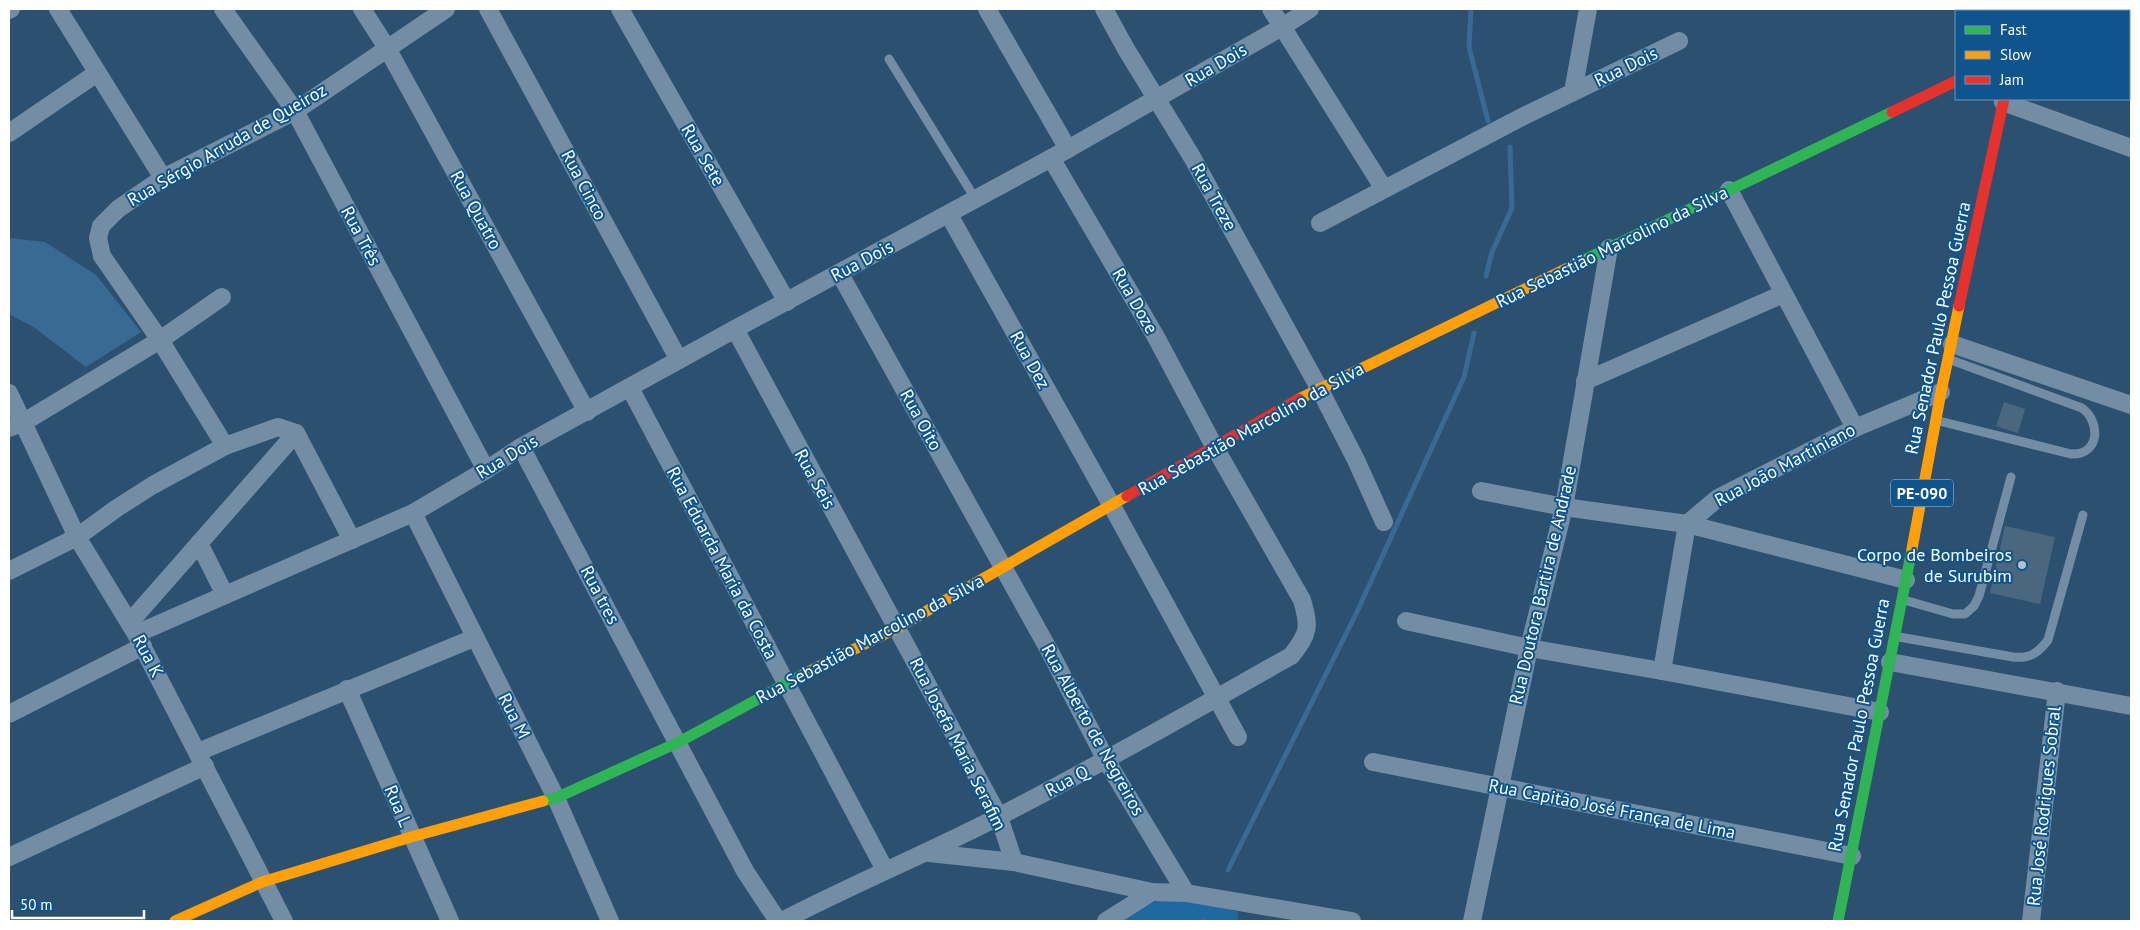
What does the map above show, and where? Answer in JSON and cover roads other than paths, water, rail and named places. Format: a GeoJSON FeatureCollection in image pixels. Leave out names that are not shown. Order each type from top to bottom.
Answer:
{"type":"FeatureCollection","features":[{"type":"Feature","properties":{"kind":"street"},"geometry":{"type":"LineString","coordinates":[[58,9],[163,178]]}},
{"type":"Feature","properties":{"kind":"street","name":"Rua Três"},"geometry":{"type":"LineString","coordinates":[[223,9],[294,111],[486,470]]}},
{"type":"Feature","properties":{"kind":"street","name":"Rua Quatro"},"geometry":{"type":"LineString","coordinates":[[362,9],[387,48],[586,412]]}},
{"type":"Feature","properties":{"kind":"street","name":"Rua Sérgio Arruda de Queiroz"},"geometry":{"type":"LineString","coordinates":[[226,446],[160,340],[102,256],[98,238],[102,226],[118,208],[163,178],[294,111],[446,9]]}},
{"type":"Feature","properties":{"kind":"street","name":"Rua Cinco"},"geometry":{"type":"LineString","coordinates":[[488,9],[679,360]]}},
{"type":"Feature","properties":{"kind":"street","name":"Rua Sete"},"geometry":{"type":"LineString","coordinates":[[620,9],[787,302]]}},
{"type":"Feature","properties":{"kind":"street"},"geometry":{"type":"LineString","coordinates":[[987,9],[1068,149]]}},
{"type":"Feature","properties":{"kind":"street","name":"Rua Treze"},"geometry":{"type":"LineString","coordinates":[[1104,9],[1192,157],[1319,388],[1356,460],[1384,522]]}},
{"type":"Feature","properties":{"kind":"street"},"geometry":{"type":"LineString","coordinates":[[1270,9],[1384,189],[1320,223]]}},
{"type":"Feature","properties":{"kind":"street","name":"Rua Dois"},"geometry":{"type":"LineString","coordinates":[[9,714],[136,634],[413,513],[521,447],[1068,149],[1282,27],[1310,9]]}},
{"type":"Feature","properties":{"kind":"street"},"geometry":{"type":"LineString","coordinates":[[1573,92],[1588,9]]}},
{"type":"Feature","properties":{"kind":"street","name":"Rua Dois"},"geometry":{"type":"LineString","coordinates":[[1384,189],[1573,92],[1680,41]]}},
{"type":"Feature","properties":{"kind":"street"},"geometry":{"type":"LineString","coordinates":[[9,133],[97,73]]}},
{"type":"Feature","properties":{"kind":"street","name":"Rua Sebastião Marcolino da Silva"},"geometry":{"type":"LineString","coordinates":[[176,921],[262,882],[411,837],[556,798],[679,742],[785,684],[897,628],[1319,388],[1955,80]]}},
{"type":"Feature","properties":{"kind":"street"},"geometry":{"type":"LineString","coordinates":[[2003,100],[2131,148]]}},
{"type":"Feature","properties":{"kind":"street","name":"Rua Senador Paulo Pessoa Guerra"},"geometry":{"type":"LineString","coordinates":[[1845,889],[1896,636],[1936,420],[2003,100]]}},
{"type":"Feature","properties":{"kind":"street","name":"Rua Doze"},"geometry":{"type":"LineString","coordinates":[[1051,158],[1156,337],[1214,446],[1302,600]]}},
{"type":"Feature","properties":{"kind":"street"},"geometry":{"type":"LineString","coordinates":[[1729,190],[1855,428]]}},
{"type":"Feature","properties":{"kind":"street","name":"Rua Dez"},"geometry":{"type":"LineString","coordinates":[[949,214],[1238,737]]}},
{"type":"Feature","properties":{"kind":"street","name":"Rua Doutora Bartira de Andrade"},"geometry":{"type":"LineString","coordinates":[[1472,921],[1529,648],[1564,507],[1609,248]]}},
{"type":"Feature","properties":{"kind":"street","name":"Rua Oito"},"geometry":{"type":"LineString","coordinates":[[840,274],[1003,566]]}},
{"type":"Feature","properties":{"kind":"street"},"geometry":{"type":"LineString","coordinates":[[1585,381],[1783,294]]}},
{"type":"Feature","properties":{"kind":"street"},"geometry":{"type":"LineString","coordinates":[[16,425],[160,340],[222,297]]}},
{"type":"Feature","properties":{"kind":"street","name":"Rua Seis"},"geometry":{"type":"LineString","coordinates":[[735,329],[897,628]]}},
{"type":"Feature","properties":{"kind":"street"},"geometry":{"type":"LineString","coordinates":[[1951,351],[2131,405]]}},
{"type":"Feature","properties":{"kind":"street","name":"Rua Eduarda Maria da Costa"},"geometry":{"type":"LineString","coordinates":[[630,388],[885,870]]}},
{"type":"Feature","properties":{"kind":"street","name":"Rua João Martiniano"},"geometry":{"type":"LineString","coordinates":[[1687,524],[1718,498],[1855,428],[1942,392]]}},
{"type":"Feature","properties":{"kind":"street","name":"Rua K"},"geometry":{"type":"LineString","coordinates":[[9,394],[16,425],[77,536],[136,634],[202,759],[262,882],[284,921]]}},
{"type":"Feature","properties":{"kind":"street"},"geometry":{"type":"LineString","coordinates":[[9,571],[77,536],[153,485],[226,446],[278,427],[296,433],[352,540]]}},
{"type":"Feature","properties":{"kind":"street"},"geometry":{"type":"LineString","coordinates":[[136,634],[199,543],[296,433]]}},
{"type":"Feature","properties":{"kind":"street","name":"Rua tres"},"geometry":{"type":"LineString","coordinates":[[521,447],[679,742],[745,871],[778,921]]}},
{"type":"Feature","properties":{"kind":"street"},"geometry":{"type":"LineString","coordinates":[[1481,491],[1564,507],[1687,524],[1906,580]]}},
{"type":"Feature","properties":{"kind":"street","name":"Rua M"},"geometry":{"type":"LineString","coordinates":[[413,513],[474,638],[556,798],[610,921]]}},
{"type":"Feature","properties":{"kind":"street"},"geometry":{"type":"LineString","coordinates":[[1662,670],[1687,524]]}},
{"type":"Feature","properties":{"kind":"street"},"geometry":{"type":"LineString","coordinates":[[199,543],[225,595]]}},
{"type":"Feature","properties":{"kind":"street","name":"Rua Alberto de Negreiros"},"geometry":{"type":"LineString","coordinates":[[1003,566],[1106,760],[1186,893]]}},
{"type":"Feature","properties":{"kind":"street","name":"Rua Q"},"geometry":{"type":"LineString","coordinates":[[782,921],[999,817],[1106,760],[1291,656],[1304,640],[1308,621],[1302,600]]}},
{"type":"Feature","properties":{"kind":"street"},"geometry":{"type":"LineString","coordinates":[[1406,621],[1529,648],[1662,670],[1880,712]]}},
{"type":"Feature","properties":{"kind":"street","name":"Rua Josefa Maria Serafim"},"geometry":{"type":"LineString","coordinates":[[897,628],[999,817],[1014,862]]}},
{"type":"Feature","properties":{"kind":"street"},"geometry":{"type":"LineString","coordinates":[[9,857],[202,759],[348,689],[474,638]]}},
{"type":"Feature","properties":{"kind":"street"},"geometry":{"type":"LineString","coordinates":[[1890,662],[2131,706]]}},
{"type":"Feature","properties":{"kind":"street","name":"Rua L"},"geometry":{"type":"LineString","coordinates":[[348,689],[411,837],[450,921]]}},
{"type":"Feature","properties":{"kind":"street","name":"Rua José Rodrigues Sobral"},"geometry":{"type":"LineString","coordinates":[[2031,921],[2057,691]]}},
{"type":"Feature","properties":{"kind":"street","name":"Rua Capitão José França de Lima"},"geometry":{"type":"LineString","coordinates":[[1373,762],[1852,856]]}},
{"type":"Feature","properties":{"kind":"street"},"geometry":{"type":"LineString","coordinates":[[928,852],[1014,862],[1152,892],[1186,893],[1348,921]]}},
{"type":"Feature","properties":{"kind":"street"},"geometry":{"type":"LineString","coordinates":[[1845,889],[1851,905]]}},
{"type":"Feature","properties":{"kind":"street","name":"PE-090"},"geometry":{"type":"LineString","coordinates":[[1838,921],[1845,889]]}},
{"type":"Feature","properties":{"kind":"street"},"geometry":{"type":"LineString","coordinates":[[1106,921],[1152,892]]}},
{"type":"Feature","properties":{"kind":"lane"},"geometry":{"type":"LineString","coordinates":[[889,59],[976,200]]}},
{"type":"Feature","properties":{"kind":"lane"},"geometry":{"type":"LineString","coordinates":[[1936,420],[2072,454],[2086,452],[2090,448],[2095,434],[2092,419],[2082,408],[1951,351]]}},
{"type":"Feature","properties":{"kind":"lane"},"geometry":{"type":"LineString","coordinates":[[1902,600],[1952,614],[1964,614],[1974,606],[1979,596],[2011,477]]}},
{"type":"Feature","properties":{"kind":"lane"},"geometry":{"type":"LineString","coordinates":[[1896,636],[2013,657],[2025,658],[2038,652],[2048,640],[2083,515]]}},
{"type":"Feature","properties":{"kind":"waterway"},"geometry":{"type":"LineString","coordinates":[[1471,9],[1469,47],[1488,121]]}},
{"type":"Feature","properties":{"kind":"waterway"},"geometry":{"type":"LineString","coordinates":[[1486,276],[1492,252],[1512,208],[1510,147]]}},
{"type":"Feature","properties":{"kind":"waterway"},"geometry":{"type":"LineString","coordinates":[[1228,870],[1357,612],[1464,377],[1474,333]]}},
{"type":"Feature","properties":{"kind":"place","name":"Corpo de Bombeiros de Surubim"},"geometry":{"type":"Point","coordinates":[2022,565]}}]}
